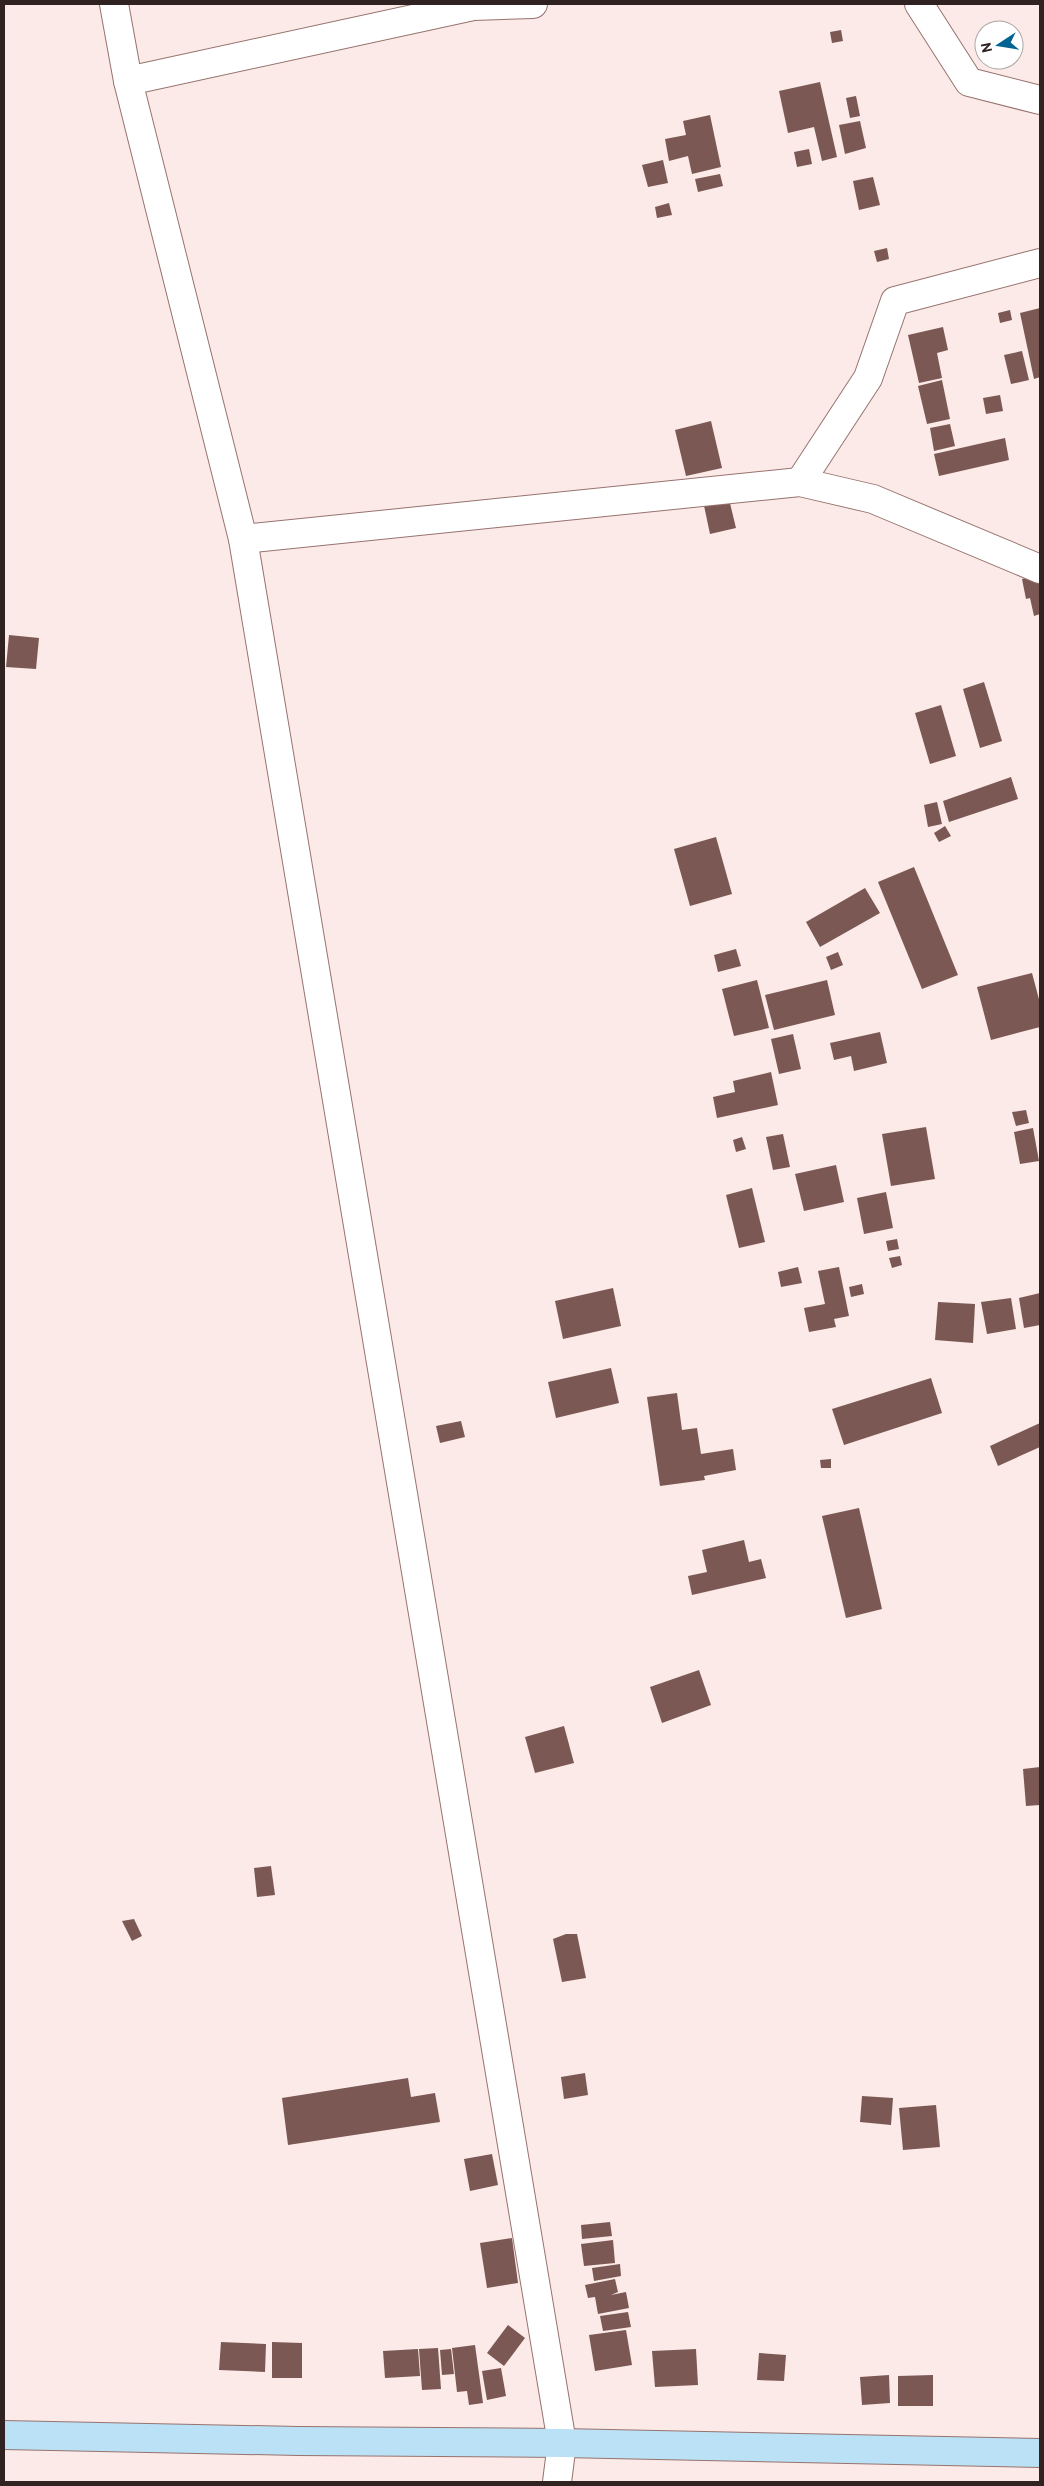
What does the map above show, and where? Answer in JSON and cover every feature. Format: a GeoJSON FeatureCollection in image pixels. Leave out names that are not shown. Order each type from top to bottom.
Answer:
{"type":"FeatureCollection","features":[{"type":"Feature","properties":{"kind":"main road"},"geometry":{"type":"LineString","coordinates":[[4,2435],[289,2441],[562,2443],[1040,2453]]}},
{"type":"Feature","properties":{"kind":"street"},"geometry":{"type":"LineString","coordinates":[[114,4],[128,81],[243,539],[562,2443],[557,2482]]}},
{"type":"Feature","properties":{"kind":"street"},"geometry":{"type":"LineString","coordinates":[[128,81],[473,6],[533,4]]}},
{"type":"Feature","properties":{"kind":"street"},"geometry":{"type":"LineString","coordinates":[[919,4],[969,82],[1040,100]]}},
{"type":"Feature","properties":{"kind":"street"},"geometry":{"type":"LineString","coordinates":[[800,482],[868,378],[895,301],[1040,263]]}},
{"type":"Feature","properties":{"kind":"street"},"geometry":{"type":"LineString","coordinates":[[243,539],[800,482],[874,499],[1040,569]]}},
{"type":"Feature","properties":{"kind":"building"},"geometry":{"type":"Polygon","coordinates":[[[841,30],[843,41],[832,43],[830,32],[841,30]]]}},
{"type":"Feature","properties":{"kind":"building"},"geometry":{"type":"Polygon","coordinates":[[[820,82],[837,157],[822,161],[814,127],[788,133],[779,91],[820,82]]]}},
{"type":"Feature","properties":{"kind":"building"},"geometry":{"type":"Polygon","coordinates":[[[856,96],[860,116],[850,118],[846,98],[856,96]]]}},
{"type":"Feature","properties":{"kind":"building"},"geometry":{"type":"Polygon","coordinates":[[[710,115],[721,167],[692,174],[688,156],[669,161],[665,139],[686,135],[683,121],[710,115]]]}},
{"type":"Feature","properties":{"kind":"building"},"geometry":{"type":"Polygon","coordinates":[[[860,121],[866,148],[845,154],[839,125],[860,121]]]}},
{"type":"Feature","properties":{"kind":"building"},"geometry":{"type":"Polygon","coordinates":[[[809,149],[812,164],[797,167],[794,152],[809,149]]]}},
{"type":"Feature","properties":{"kind":"building"},"geometry":{"type":"Polygon","coordinates":[[[663,160],[668,183],[648,187],[642,165],[663,160]]]}},
{"type":"Feature","properties":{"kind":"building"},"geometry":{"type":"Polygon","coordinates":[[[720,174],[723,186],[698,192],[695,179],[720,174]]]}},
{"type":"Feature","properties":{"kind":"building"},"geometry":{"type":"Polygon","coordinates":[[[873,177],[880,205],[859,210],[853,181],[873,177]]]}},
{"type":"Feature","properties":{"kind":"building"},"geometry":{"type":"Polygon","coordinates":[[[669,203],[672,215],[657,218],[655,207],[669,203]]]}},
{"type":"Feature","properties":{"kind":"building"},"geometry":{"type":"Polygon","coordinates":[[[887,248],[889,259],[877,262],[874,251],[887,248]]]}},
{"type":"Feature","properties":{"kind":"building"},"geometry":{"type":"Polygon","coordinates":[[[1040,308],[1040,377],[1034,379],[1020,313],[1040,308]]]}},
{"type":"Feature","properties":{"kind":"building"},"geometry":{"type":"Polygon","coordinates":[[[1010,310],[1012,320],[1000,323],[998,313],[1010,310]]]}},
{"type":"Feature","properties":{"kind":"building"},"geometry":{"type":"Polygon","coordinates":[[[943,327],[948,350],[937,353],[942,378],[919,383],[908,335],[943,327]]]}},
{"type":"Feature","properties":{"kind":"building"},"geometry":{"type":"Polygon","coordinates":[[[1022,351],[1029,380],[1011,384],[1004,355],[1022,351]]]}},
{"type":"Feature","properties":{"kind":"building"},"geometry":{"type":"Polygon","coordinates":[[[942,380],[950,419],[927,424],[918,386],[942,380]]]}},
{"type":"Feature","properties":{"kind":"building"},"geometry":{"type":"Polygon","coordinates":[[[1000,395],[1003,411],[986,414],[983,398],[1000,395]]]}},
{"type":"Feature","properties":{"kind":"building"},"geometry":{"type":"Polygon","coordinates":[[[711,421],[722,468],[686,476],[675,430],[711,421]]]}},
{"type":"Feature","properties":{"kind":"building"},"geometry":{"type":"Polygon","coordinates":[[[950,424],[955,446],[934,451],[930,428],[950,424]]]}},
{"type":"Feature","properties":{"kind":"building"},"geometry":{"type":"Polygon","coordinates":[[[1005,438],[1009,460],[939,476],[934,454],[1005,438]]]}},
{"type":"Feature","properties":{"kind":"building"},"geometry":{"type":"Polygon","coordinates":[[[728,495],[736,528],[710,534],[703,501],[728,495]]]}},
{"type":"Feature","properties":{"kind":"building"},"geometry":{"type":"Polygon","coordinates":[[[1040,574],[1040,614],[1034,616],[1030,598],[1026,599],[1022,579],[1040,574]]]}},
{"type":"Feature","properties":{"kind":"building"},"geometry":{"type":"Polygon","coordinates":[[[9,635],[39,638],[36,669],[6,667],[9,635]]]}},
{"type":"Feature","properties":{"kind":"building"},"geometry":{"type":"Polygon","coordinates":[[[984,682],[1002,741],[980,748],[963,689],[984,682]]]}},
{"type":"Feature","properties":{"kind":"building"},"geometry":{"type":"Polygon","coordinates":[[[941,705],[956,756],[930,764],[915,713],[941,705]]]}},
{"type":"Feature","properties":{"kind":"building"},"geometry":{"type":"Polygon","coordinates":[[[1011,777],[1018,799],[949,822],[943,801],[1011,777]]]}},
{"type":"Feature","properties":{"kind":"building"},"geometry":{"type":"Polygon","coordinates":[[[937,802],[942,824],[928,827],[924,805],[937,802]]]}},
{"type":"Feature","properties":{"kind":"building"},"geometry":{"type":"Polygon","coordinates":[[[945,826],[951,836],[939,842],[934,833],[945,826]]]}},
{"type":"Feature","properties":{"kind":"building"},"geometry":{"type":"Polygon","coordinates":[[[716,837],[732,894],[690,906],[674,849],[716,837]]]}},
{"type":"Feature","properties":{"kind":"building"},"geometry":{"type":"Polygon","coordinates":[[[914,867],[958,975],[922,989],[878,882],[914,867]]]}},
{"type":"Feature","properties":{"kind":"building"},"geometry":{"type":"Polygon","coordinates":[[[865,888],[880,913],[820,947],[806,922],[865,888]]]}},
{"type":"Feature","properties":{"kind":"building"},"geometry":{"type":"Polygon","coordinates":[[[736,949],[741,966],[718,972],[714,955],[736,949]]]}},
{"type":"Feature","properties":{"kind":"building"},"geometry":{"type":"Polygon","coordinates":[[[838,952],[843,965],[831,970],[826,957],[838,952]]]}},
{"type":"Feature","properties":{"kind":"building"},"geometry":{"type":"Polygon","coordinates":[[[1032,973],[1040,1003],[1040,1027],[991,1040],[977,987],[1032,973]]]}},
{"type":"Feature","properties":{"kind":"building"},"geometry":{"type":"Polygon","coordinates":[[[757,980],[769,1028],[734,1036],[722,989],[757,980]]]}},
{"type":"Feature","properties":{"kind":"building"},"geometry":{"type":"Polygon","coordinates":[[[827,980],[835,1015],[774,1030],[765,995],[827,980]]]}},
{"type":"Feature","properties":{"kind":"building"},"geometry":{"type":"Polygon","coordinates":[[[880,1032],[887,1063],[854,1071],[851,1056],[834,1060],[830,1043],[880,1032]]]}},
{"type":"Feature","properties":{"kind":"building"},"geometry":{"type":"Polygon","coordinates":[[[793,1034],[801,1069],[779,1074],[771,1039],[793,1034]]]}},
{"type":"Feature","properties":{"kind":"building"},"geometry":{"type":"Polygon","coordinates":[[[771,1072],[778,1105],[717,1118],[713,1097],[735,1092],[733,1081],[771,1072]]]}},
{"type":"Feature","properties":{"kind":"building"},"geometry":{"type":"Polygon","coordinates":[[[1026,1110],[1029,1123],[1016,1126],[1012,1112],[1026,1110]]]}},
{"type":"Feature","properties":{"kind":"building"},"geometry":{"type":"Polygon","coordinates":[[[926,1127],[935,1179],[891,1186],[882,1134],[926,1127]]]}},
{"type":"Feature","properties":{"kind":"building"},"geometry":{"type":"Polygon","coordinates":[[[1033,1128],[1039,1161],[1020,1164],[1014,1132],[1033,1128]]]}},
{"type":"Feature","properties":{"kind":"building"},"geometry":{"type":"Polygon","coordinates":[[[783,1134],[790,1167],[773,1170],[766,1137],[783,1134]]]}},
{"type":"Feature","properties":{"kind":"building"},"geometry":{"type":"Polygon","coordinates":[[[742,1137],[746,1149],[736,1152],[733,1140],[742,1137]]]}},
{"type":"Feature","properties":{"kind":"building"},"geometry":{"type":"Polygon","coordinates":[[[836,1165],[844,1202],[804,1211],[795,1174],[836,1165]]]}},
{"type":"Feature","properties":{"kind":"building"},"geometry":{"type":"Polygon","coordinates":[[[752,1188],[765,1242],[739,1248],[726,1195],[752,1188]]]}},
{"type":"Feature","properties":{"kind":"building"},"geometry":{"type":"Polygon","coordinates":[[[886,1192],[893,1228],[864,1234],[857,1198],[886,1192]]]}},
{"type":"Feature","properties":{"kind":"building"},"geometry":{"type":"Polygon","coordinates":[[[897,1239],[899,1249],[888,1251],[886,1241],[897,1239]]]}},
{"type":"Feature","properties":{"kind":"building"},"geometry":{"type":"Polygon","coordinates":[[[900,1256],[902,1265],[892,1268],[889,1258],[900,1256]]]}},
{"type":"Feature","properties":{"kind":"building"},"geometry":{"type":"Polygon","coordinates":[[[798,1267],[802,1283],[781,1287],[778,1272],[798,1267]]]}},
{"type":"Feature","properties":{"kind":"building"},"geometry":{"type":"Polygon","coordinates":[[[839,1267],[849,1316],[834,1319],[836,1327],[809,1332],[804,1308],[825,1304],[818,1271],[839,1267]]]}},
{"type":"Feature","properties":{"kind":"building"},"geometry":{"type":"Polygon","coordinates":[[[862,1284],[864,1294],[851,1297],[849,1287],[862,1284]]]}},
{"type":"Feature","properties":{"kind":"building"},"geometry":{"type":"Polygon","coordinates":[[[613,1288],[621,1326],[563,1339],[555,1301],[613,1288]]]}},
{"type":"Feature","properties":{"kind":"building"},"geometry":{"type":"Polygon","coordinates":[[[1040,1293],[1040,1325],[1024,1328],[1019,1298],[1040,1293]]]}},
{"type":"Feature","properties":{"kind":"building"},"geometry":{"type":"Polygon","coordinates":[[[1011,1298],[1016,1329],[987,1334],[981,1302],[1011,1298]]]}},
{"type":"Feature","properties":{"kind":"building"},"geometry":{"type":"Polygon","coordinates":[[[938,1302],[975,1304],[973,1343],[935,1340],[938,1302]]]}},
{"type":"Feature","properties":{"kind":"building"},"geometry":{"type":"Polygon","coordinates":[[[611,1368],[619,1403],[556,1418],[548,1382],[611,1368]]]}},
{"type":"Feature","properties":{"kind":"building"},"geometry":{"type":"Polygon","coordinates":[[[931,1378],[942,1413],[844,1445],[832,1409],[931,1378]]]}},
{"type":"Feature","properties":{"kind":"building"},"geometry":{"type":"Polygon","coordinates":[[[677,1393],[682,1430],[697,1428],[701,1454],[733,1449],[736,1470],[704,1476],[705,1480],[660,1486],[647,1397],[677,1393]]]}},
{"type":"Feature","properties":{"kind":"building"},"geometry":{"type":"Polygon","coordinates":[[[461,1421],[465,1437],[440,1443],[436,1426],[461,1421]]]}},
{"type":"Feature","properties":{"kind":"building"},"geometry":{"type":"Polygon","coordinates":[[[1040,1423],[1040,1447],[998,1466],[990,1446],[1040,1423]]]}},
{"type":"Feature","properties":{"kind":"building"},"geometry":{"type":"Polygon","coordinates":[[[831,1459],[831,1468],[821,1468],[820,1460],[831,1459]]]}},
{"type":"Feature","properties":{"kind":"building"},"geometry":{"type":"Polygon","coordinates":[[[859,1508],[882,1609],[846,1618],[822,1516],[859,1508]]]}},
{"type":"Feature","properties":{"kind":"building"},"geometry":{"type":"Polygon","coordinates":[[[744,1540],[749,1562],[761,1559],[766,1578],[692,1595],[688,1576],[707,1572],[702,1550],[744,1540]]]}},
{"type":"Feature","properties":{"kind":"building"},"geometry":{"type":"Polygon","coordinates":[[[699,1670],[711,1705],[662,1723],[650,1687],[699,1670]]]}},
{"type":"Feature","properties":{"kind":"building"},"geometry":{"type":"Polygon","coordinates":[[[564,1726],[574,1763],[535,1773],[525,1737],[564,1726]]]}},
{"type":"Feature","properties":{"kind":"building"},"geometry":{"type":"Polygon","coordinates":[[[1040,1767],[1040,1805],[1026,1806],[1023,1769],[1040,1767]]]}},
{"type":"Feature","properties":{"kind":"building"},"geometry":{"type":"Polygon","coordinates":[[[271,1866],[275,1895],[257,1897],[254,1868],[271,1866]]]}},
{"type":"Feature","properties":{"kind":"building"},"geometry":{"type":"Polygon","coordinates":[[[134,1919],[142,1936],[132,1941],[122,1921],[134,1919]]]}},
{"type":"Feature","properties":{"kind":"building"},"geometry":{"type":"Polygon","coordinates":[[[566,1934],[577,1934],[586,1978],[562,1982],[553,1939],[566,1934]]]}},
{"type":"Feature","properties":{"kind":"building"},"geometry":{"type":"Polygon","coordinates":[[[585,2073],[588,2095],[564,2099],[561,2077],[585,2073]]]}},
{"type":"Feature","properties":{"kind":"building"},"geometry":{"type":"Polygon","coordinates":[[[408,2078],[411,2097],[435,2093],[440,2122],[288,2145],[282,2098],[408,2078]]]}},
{"type":"Feature","properties":{"kind":"building"},"geometry":{"type":"Polygon","coordinates":[[[862,2096],[893,2098],[891,2125],[860,2122],[862,2096]]]}},
{"type":"Feature","properties":{"kind":"building"},"geometry":{"type":"Polygon","coordinates":[[[936,2105],[940,2147],[903,2150],[899,2108],[936,2105]]]}},
{"type":"Feature","properties":{"kind":"building"},"geometry":{"type":"Polygon","coordinates":[[[492,2154],[498,2185],[470,2191],[464,2159],[492,2154]]]}},
{"type":"Feature","properties":{"kind":"building"},"geometry":{"type":"Polygon","coordinates":[[[610,2222],[612,2236],[582,2239],[581,2225],[610,2222]]]}},
{"type":"Feature","properties":{"kind":"building"},"geometry":{"type":"Polygon","coordinates":[[[512,2238],[518,2283],[487,2288],[480,2243],[512,2238]]]}},
{"type":"Feature","properties":{"kind":"building"},"geometry":{"type":"Polygon","coordinates":[[[613,2240],[615,2263],[584,2266],[581,2244],[613,2240]]]}},
{"type":"Feature","properties":{"kind":"building"},"geometry":{"type":"Polygon","coordinates":[[[620,2264],[621,2276],[594,2281],[592,2268],[620,2264]]]}},
{"type":"Feature","properties":{"kind":"building"},"geometry":{"type":"Polygon","coordinates":[[[615,2279],[618,2292],[611,2295],[626,2292],[629,2308],[598,2314],[595,2297],[588,2298],[585,2285],[615,2279]]]}},
{"type":"Feature","properties":{"kind":"building"},"geometry":{"type":"Polygon","coordinates":[[[628,2312],[631,2327],[603,2331],[600,2316],[628,2312]]]}},
{"type":"Feature","properties":{"kind":"building"},"geometry":{"type":"Polygon","coordinates":[[[508,2325],[525,2338],[504,2366],[487,2353],[508,2325]]]}},
{"type":"Feature","properties":{"kind":"building"},"geometry":{"type":"Polygon","coordinates":[[[626,2330],[632,2365],[595,2371],[589,2335],[626,2330]]]}},
{"type":"Feature","properties":{"kind":"building"},"geometry":{"type":"Polygon","coordinates":[[[221,2342],[266,2344],[265,2372],[219,2370],[221,2342]]]}},
{"type":"Feature","properties":{"kind":"building"},"geometry":{"type":"Polygon","coordinates":[[[272,2342],[302,2343],[302,2378],[272,2378],[272,2342]]]}},
{"type":"Feature","properties":{"kind":"building"},"geometry":{"type":"Polygon","coordinates":[[[475,2345],[483,2403],[469,2405],[467,2391],[457,2392],[452,2348],[475,2345]]]}},
{"type":"Feature","properties":{"kind":"building"},"geometry":{"type":"Polygon","coordinates":[[[438,2348],[441,2389],[422,2390],[419,2349],[438,2348]]]}},
{"type":"Feature","properties":{"kind":"building"},"geometry":{"type":"Polygon","coordinates":[[[418,2349],[420,2376],[385,2378],[383,2351],[418,2349]]]}},
{"type":"Feature","properties":{"kind":"building"},"geometry":{"type":"Polygon","coordinates":[[[451,2349],[454,2374],[442,2375],[440,2350],[451,2349]]]}},
{"type":"Feature","properties":{"kind":"building"},"geometry":{"type":"Polygon","coordinates":[[[696,2349],[698,2385],[655,2387],[652,2351],[696,2349]]]}},
{"type":"Feature","properties":{"kind":"building"},"geometry":{"type":"Polygon","coordinates":[[[759,2353],[786,2355],[784,2381],[757,2380],[759,2353]]]}},
{"type":"Feature","properties":{"kind":"building"},"geometry":{"type":"Polygon","coordinates":[[[501,2368],[506,2396],[487,2400],[482,2371],[501,2368]]]}},
{"type":"Feature","properties":{"kind":"building"},"geometry":{"type":"Polygon","coordinates":[[[889,2375],[890,2403],[862,2405],[860,2377],[889,2375]]]}},
{"type":"Feature","properties":{"kind":"building"},"geometry":{"type":"Polygon","coordinates":[[[933,2375],[933,2406],[898,2406],[898,2376],[933,2375]]]}}]}
